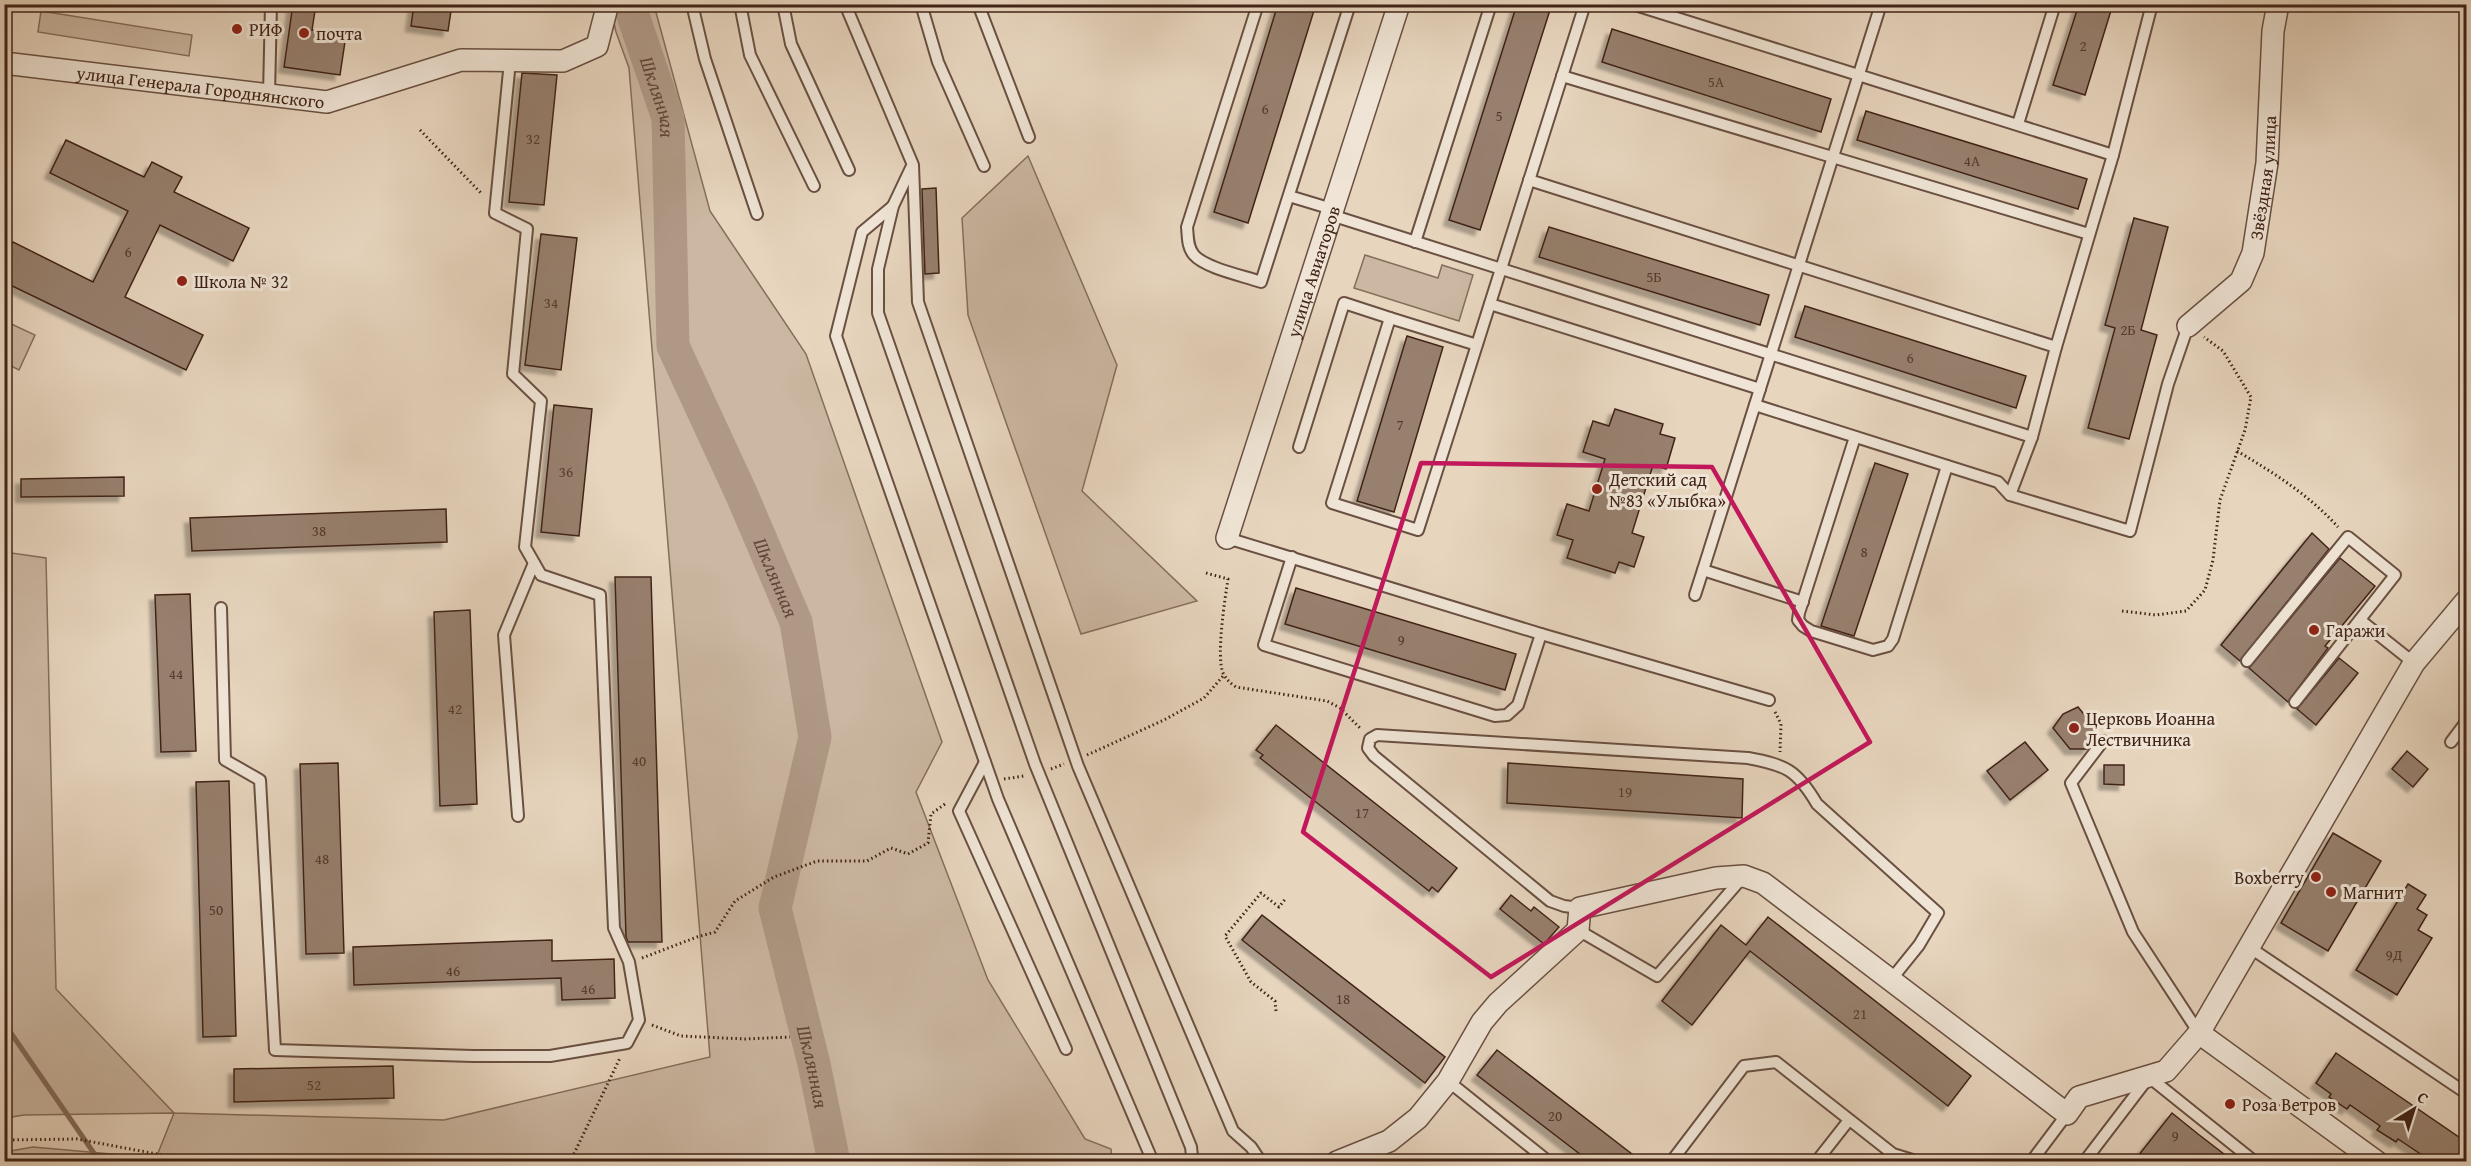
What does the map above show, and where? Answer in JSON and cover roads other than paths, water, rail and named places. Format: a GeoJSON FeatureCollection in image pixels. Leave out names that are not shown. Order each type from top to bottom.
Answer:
{"type":"FeatureCollection","features":[{"type":"Feature","properties":{"kind":"street","name":"улица Генерала Городнянского"},"geometry":{"type":"LineString","coordinates":[[4,63],[327,102],[460,60],[563,61],[597,46],[606,11],[605,4]]}},
{"type":"Feature","properties":{"kind":"street","name":"улица Авиаторов"},"geometry":{"type":"LineString","coordinates":[[1227,538],[1399,4]]}},
{"type":"Feature","properties":{"kind":"street","name":"Звёздная улица"},"geometry":{"type":"LineString","coordinates":[[2188,326],[2241,281],[2253,253],[2267,163],[2273,31],[2278,4]]}},
{"type":"Feature","properties":{"kind":"street"},"geometry":{"type":"LineString","coordinates":[[1337,1161],[1389,1141],[1418,1118],[1448,1082],[1482,1022],[1498,1003],[1578,930],[1580,908],[1716,878],[1744,876],[1763,883],[2067,1114],[2079,1097],[2166,1071],[2199,1033],[2414,663],[2466,601]]}},
{"type":"Feature","properties":{"kind":"street"},"geometry":{"type":"LineString","coordinates":[[2199,1033],[2378,1161]]}},
{"type":"Feature","properties":{"kind":"lane"},"geometry":{"type":"LineString","coordinates":[[269,95],[271,4]]}},
{"type":"Feature","properties":{"kind":"lane"},"geometry":{"type":"LineString","coordinates":[[692,4],[705,59],[757,214]]}},
{"type":"Feature","properties":{"kind":"lane"},"geometry":{"type":"LineString","coordinates":[[740,4],[750,55],[814,186]]}},
{"type":"Feature","properties":{"kind":"lane"},"geometry":{"type":"LineString","coordinates":[[783,4],[791,44],[849,170]]}},
{"type":"Feature","properties":{"kind":"lane"},"geometry":{"type":"LineString","coordinates":[[845,4],[913,165],[918,302],[1078,766],[1233,1131],[1251,1147],[1261,1161]]}},
{"type":"Feature","properties":{"kind":"lane"},"geometry":{"type":"LineString","coordinates":[[921,4],[938,62],[984,166]]}},
{"type":"Feature","properties":{"kind":"lane"},"geometry":{"type":"LineString","coordinates":[[978,4],[1029,138]]}},
{"type":"Feature","properties":{"kind":"lane"},"geometry":{"type":"LineString","coordinates":[[1258,4],[1187,227],[1188,243],[1194,255],[1205,263],[1261,282],[1350,4]]}},
{"type":"Feature","properties":{"kind":"lane"},"geometry":{"type":"LineString","coordinates":[[1415,242],[1491,4]]}},
{"type":"Feature","properties":{"kind":"lane"},"geometry":{"type":"LineString","coordinates":[[1390,318],[1332,503],[1418,530],[1585,4]]}},
{"type":"Feature","properties":{"kind":"lane"},"geometry":{"type":"LineString","coordinates":[[1632,4],[2113,155]]}},
{"type":"Feature","properties":{"kind":"lane"},"geometry":{"type":"LineString","coordinates":[[1695,595],[1881,4]]}},
{"type":"Feature","properties":{"kind":"lane"},"geometry":{"type":"LineString","coordinates":[[2018,124],[2055,4]]}},
{"type":"Feature","properties":{"kind":"lane"},"geometry":{"type":"LineString","coordinates":[[2010,495],[2032,437],[2113,155],[2151,4]]}},
{"type":"Feature","properties":{"kind":"lane"},"geometry":{"type":"LineString","coordinates":[[221,608],[225,760],[260,780],[275,1050],[550,1056],[627,1043],[639,1020],[629,962],[614,928],[600,595],[541,575],[525,547],[541,401],[513,374],[527,229],[495,213],[510,61]]}},
{"type":"Feature","properties":{"kind":"lane"},"geometry":{"type":"LineString","coordinates":[[1562,76],[2090,234]]}},
{"type":"Feature","properties":{"kind":"lane"},"geometry":{"type":"LineString","coordinates":[[913,165],[893,206],[878,269],[878,313],[1035,764],[1191,1147],[1192,1156],[1189,1161]]}},
{"type":"Feature","properties":{"kind":"lane"},"geometry":{"type":"LineString","coordinates":[[1529,180],[2056,347]]}},
{"type":"Feature","properties":{"kind":"lane"},"geometry":{"type":"LineString","coordinates":[[1289,196],[1415,242],[2032,437]]}},
{"type":"Feature","properties":{"kind":"lane"},"geometry":{"type":"LineString","coordinates":[[893,206],[862,232],[836,336],[998,799],[1152,1161]]}},
{"type":"Feature","properties":{"kind":"lane"},"geometry":{"type":"LineString","coordinates":[[1299,447],[1344,303],[1477,345]]}},
{"type":"Feature","properties":{"kind":"lane"},"geometry":{"type":"LineString","coordinates":[[1490,304],[1760,389]]}},
{"type":"Feature","properties":{"kind":"lane"},"geometry":{"type":"LineString","coordinates":[[1755,405],[1998,482],[2010,495],[2130,531],[2168,384],[2188,326]]}},
{"type":"Feature","properties":{"kind":"lane"},"geometry":{"type":"LineString","coordinates":[[1855,437],[1798,620],[1811,631],[1873,650],[1888,646],[1893,639],[1947,466]]}},
{"type":"Feature","properties":{"kind":"lane"},"geometry":{"type":"LineString","coordinates":[[2247,662],[2348,537],[2395,575],[2295,702]]}},
{"type":"Feature","properties":{"kind":"lane"},"geometry":{"type":"LineString","coordinates":[[1227,538],[1541,634],[1769,699]]}},
{"type":"Feature","properties":{"kind":"lane"},"geometry":{"type":"LineString","coordinates":[[1292,557],[1264,645],[1495,716],[1507,715],[1518,705],[1541,634]]}},
{"type":"Feature","properties":{"kind":"lane"},"geometry":{"type":"LineString","coordinates":[[518,816],[504,635],[534,562]]}},
{"type":"Feature","properties":{"kind":"lane"},"geometry":{"type":"LineString","coordinates":[[1703,570],[1803,602]]}},
{"type":"Feature","properties":{"kind":"lane"},"geometry":{"type":"LineString","coordinates":[[2360,620],[2414,663]]}},
{"type":"Feature","properties":{"kind":"lane"},"geometry":{"type":"LineString","coordinates":[[2451,742],[2466,722]]}},
{"type":"Feature","properties":{"kind":"lane"},"geometry":{"type":"LineString","coordinates":[[1580,908],[1564,906],[1551,901],[1374,756],[1368,748],[1370,739],[1377,735],[1748,758],[1791,771],[1804,783],[1817,804],[1938,914],[1919,945],[1890,981]]}},
{"type":"Feature","properties":{"kind":"lane"},"geometry":{"type":"LineString","coordinates":[[2103,741],[2071,783],[2133,932],[2199,1033]]}},
{"type":"Feature","properties":{"kind":"lane"},"geometry":{"type":"LineString","coordinates":[[985,762],[959,810],[1066,1048]]}},
{"type":"Feature","properties":{"kind":"lane"},"geometry":{"type":"LineString","coordinates":[[1578,930],[1657,976],[1744,876]]}},
{"type":"Feature","properties":{"kind":"lane"},"geometry":{"type":"LineString","coordinates":[[2249,947],[2466,1093]]}},
{"type":"Feature","properties":{"kind":"lane"},"geometry":{"type":"LineString","coordinates":[[1671,1161],[1744,1066],[1776,1062],[1893,1154],[1919,1161]]}},
{"type":"Feature","properties":{"kind":"lane"},"geometry":{"type":"LineString","coordinates":[[2084,1161],[2149,1077],[2255,1161]]}},
{"type":"Feature","properties":{"kind":"lane"},"geometry":{"type":"LineString","coordinates":[[1448,1082],[1549,1161]]}},
{"type":"Feature","properties":{"kind":"lane"},"geometry":{"type":"LineString","coordinates":[[2031,1161],[2067,1114]]}},
{"type":"Feature","properties":{"kind":"lane"},"geometry":{"type":"LineString","coordinates":[[1816,1161],[1849,1120]]}},
{"type":"Feature","properties":{"kind":"waterway","name":"Шклянная"},"geometry":{"type":"LineString","coordinates":[[629,4],[668,118],[673,346],[741,493],[796,622],[815,737],[775,908],[814,1064],[834,1162]]}},
{"type":"Feature","properties":{"kind":"waterway"},"geometry":{"type":"LineString","coordinates":[[4,1023],[100,1162]]}},
{"type":"Feature","properties":{"kind":"place","name":"РИФ"},"geometry":{"type":"Point","coordinates":[237,29]}},
{"type":"Feature","properties":{"kind":"place","name":"почта"},"geometry":{"type":"Point","coordinates":[304,33]}},
{"type":"Feature","properties":{"kind":"place","name":"Школа № 32"},"geometry":{"type":"Point","coordinates":[182,281]}},
{"type":"Feature","properties":{"kind":"place","name":"Детский сад №83 «Улыбка»"},"geometry":{"type":"Point","coordinates":[1597,489]}},
{"type":"Feature","properties":{"kind":"place","name":"Гаражи"},"geometry":{"type":"Point","coordinates":[2314,630]}},
{"type":"Feature","properties":{"kind":"place","name":"Церковь Иоанна Лествичника"},"geometry":{"type":"Point","coordinates":[2074,728]}},
{"type":"Feature","properties":{"kind":"place","name":"Boxberry"},"geometry":{"type":"Point","coordinates":[2316,877]}},
{"type":"Feature","properties":{"kind":"place","name":"Магнит"},"geometry":{"type":"Point","coordinates":[2331,892]}},
{"type":"Feature","properties":{"kind":"place","name":"Роза Ветров"},"geometry":{"type":"Point","coordinates":[2230,1104]}}]}
